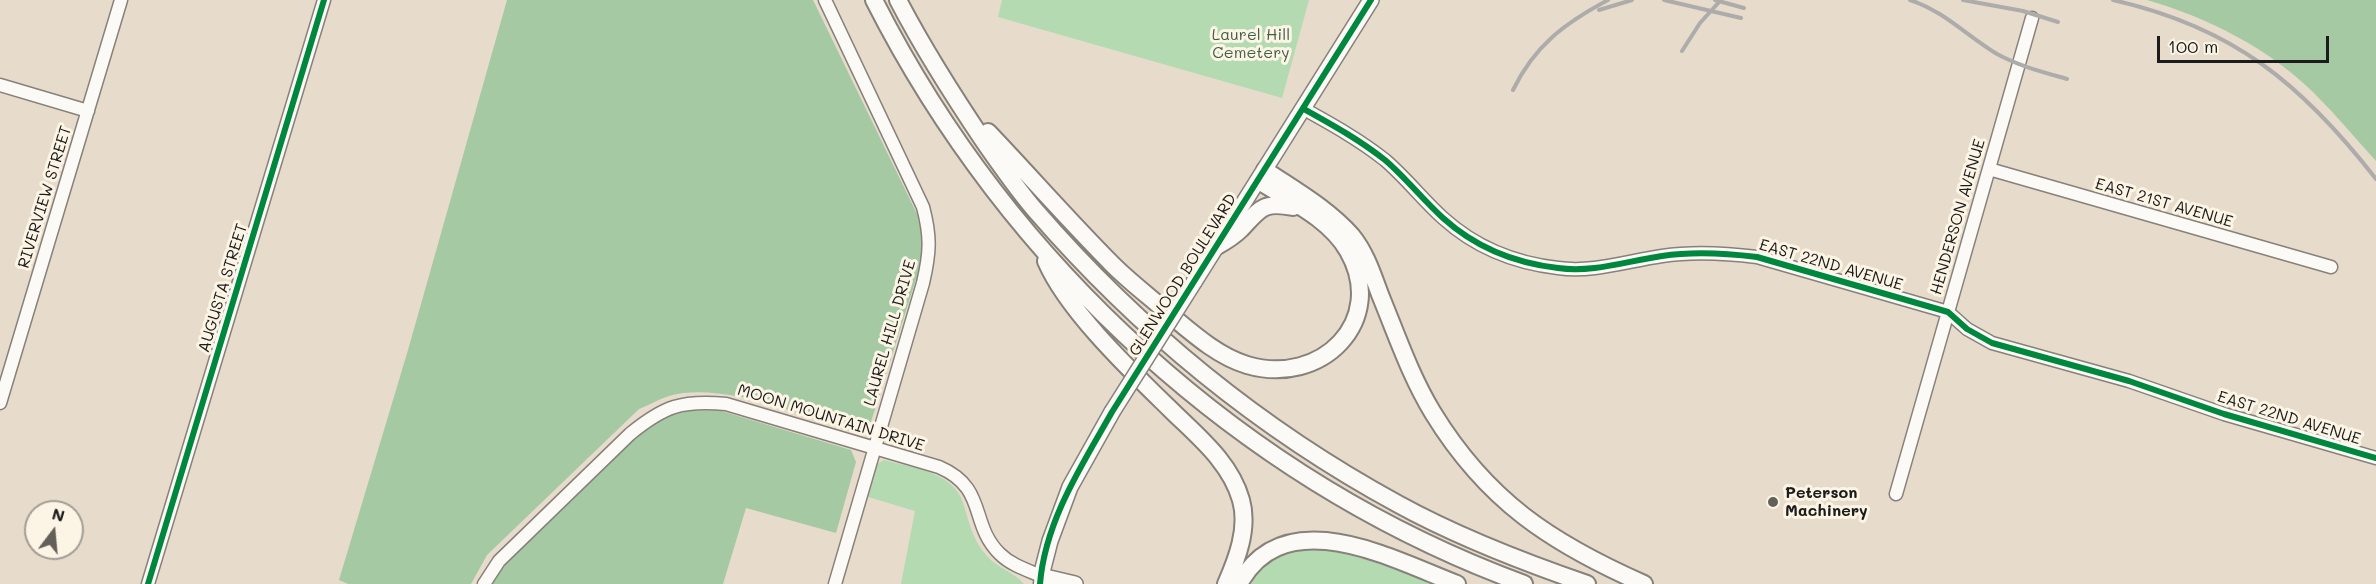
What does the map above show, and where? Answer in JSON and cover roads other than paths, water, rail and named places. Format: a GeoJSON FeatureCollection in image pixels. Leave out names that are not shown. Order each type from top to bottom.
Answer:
{"type":"FeatureCollection","features":[{"type":"Feature","properties":{"kind":"highway"},"geometry":{"type":"LineString","coordinates":[[873,0],[950,132],[993,191],[1111,323],[1159,367],[1225,420],[1293,468],[1367,512],[1434,545],[1524,584]]}},
{"type":"Feature","properties":{"kind":"highway"},"geometry":{"type":"LineString","coordinates":[[898,0],[952,94],[1034,209],[1102,282],[1212,382],[1255,415],[1324,462],[1400,505],[1532,565],[1587,584]]}},
{"type":"Feature","properties":{"kind":"highway"},"geometry":{"type":"LineString","coordinates":[[952,94],[1114,267],[1195,335],[1246,365],[1270,370],[1290,370],[1312,363],[1329,354],[1342,341],[1357,310],[1359,289],[1357,267],[1347,248],[1333,232],[1262,176]]}},
{"type":"Feature","properties":{"kind":"highway"},"geometry":{"type":"LineString","coordinates":[[1262,176],[1321,207],[1353,238],[1367,260],[1419,387],[1454,444],[1476,472],[1504,501],[1536,528],[1577,553],[1644,584]]}},
{"type":"Feature","properties":{"kind":"highway"},"geometry":{"type":"LineString","coordinates":[[1217,246],[1232,237],[1260,208],[1279,204],[1301,208]]}},
{"type":"Feature","properties":{"kind":"highway"},"geometry":{"type":"LineString","coordinates":[[1040,246],[1053,276],[1084,319],[1151,391],[1209,447],[1224,464],[1235,483],[1242,501],[1244,520],[1240,545],[1226,584]]}},
{"type":"Feature","properties":{"kind":"highway"},"geometry":{"type":"LineString","coordinates":[[1239,584],[1244,573],[1257,559],[1272,550],[1292,542],[1315,539],[1344,543],[1367,550],[1457,584]]}},
{"type":"Feature","properties":{"kind":"main road","name":"GLENWOOD BOULEVARD"},"geometry":{"type":"LineString","coordinates":[[1041,580],[1050,541],[1070,487],[1112,412],[1371,0]]}},
{"type":"Feature","properties":{"kind":"main road"},"geometry":{"type":"LineString","coordinates":[[1041,580],[1075,584]]}},
{"type":"Feature","properties":{"kind":"street","name":"RIVERVIEW STREET"},"geometry":{"type":"LineString","coordinates":[[0,403],[121,0]]}},
{"type":"Feature","properties":{"kind":"street","name":"AUGUSTA STREET"},"geometry":{"type":"LineString","coordinates":[[148,584],[324,0]]}},
{"type":"Feature","properties":{"kind":"street","name":"LAUREL HILL DRIVE"},"geometry":{"type":"LineString","coordinates":[[825,0],[922,207],[930,232],[929,256],[923,283],[835,584]]}},
{"type":"Feature","properties":{"kind":"street","name":"HENDERSON AVENUE"},"geometry":{"type":"LineString","coordinates":[[1896,494],[2032,18]]}},
{"type":"Feature","properties":{"kind":"street"},"geometry":{"type":"LineString","coordinates":[[0,85],[88,111]]}},
{"type":"Feature","properties":{"kind":"street","name":"EAST 22ND AVENUE"},"geometry":{"type":"LineString","coordinates":[[1304,109],[1356,139],[1384,160],[1442,218],[1463,235],[1490,251],[1523,263],[1560,269],[1591,269],[1693,253],[1726,253],[1757,257],[1948,312],[1967,329],[1992,343],[2129,381],[2224,414],[2376,458]]}},
{"type":"Feature","properties":{"kind":"street","name":"EAST 21ST AVENUE"},"geometry":{"type":"LineString","coordinates":[[1989,170],[2331,267]]}},
{"type":"Feature","properties":{"kind":"street","name":"MOON MOUNTAIN DRIVE"},"geometry":{"type":"LineString","coordinates":[[484,584],[499,561],[630,434],[646,421],[672,407],[697,401],[726,404],[953,473],[965,483],[974,498],[987,539],[1000,555],[1041,580]]}},
{"type":"Feature","properties":{"kind":"railway"},"geometry":{"type":"LineString","coordinates":[[1513,90],[1541,48],[1578,17],[1608,0]]}},
{"type":"Feature","properties":{"kind":"railway"},"geometry":{"type":"LineString","coordinates":[[1599,10],[1632,0]]}},
{"type":"Feature","properties":{"kind":"railway"},"geometry":{"type":"LineString","coordinates":[[1664,0],[1741,18]]}},
{"type":"Feature","properties":{"kind":"railway"},"geometry":{"type":"LineString","coordinates":[[1715,0],[1744,8]]}},
{"type":"Feature","properties":{"kind":"railway"},"geometry":{"type":"LineString","coordinates":[[1682,51],[1700,23],[1721,0]]}},
{"type":"Feature","properties":{"kind":"railway"},"geometry":{"type":"LineString","coordinates":[[1910,0],[1955,24],[1997,54],[2067,79]]}},
{"type":"Feature","properties":{"kind":"railway"},"geometry":{"type":"LineString","coordinates":[[1963,0],[2023,11],[2058,22]]}},
{"type":"Feature","properties":{"kind":"railway"},"geometry":{"type":"LineString","coordinates":[[2113,0],[2194,26],[2229,43],[2262,64],[2321,115],[2376,179]]}},
{"type":"Feature","properties":{"kind":"place","name":"Peterson Machinery"},"geometry":{"type":"Point","coordinates":[1773,502]}},
{"type":"Feature","properties":{"kind":"park label","name":"Laurel Hill Cemetery"},"geometry":{"type":"Point","coordinates":[1251,44]}}]}
